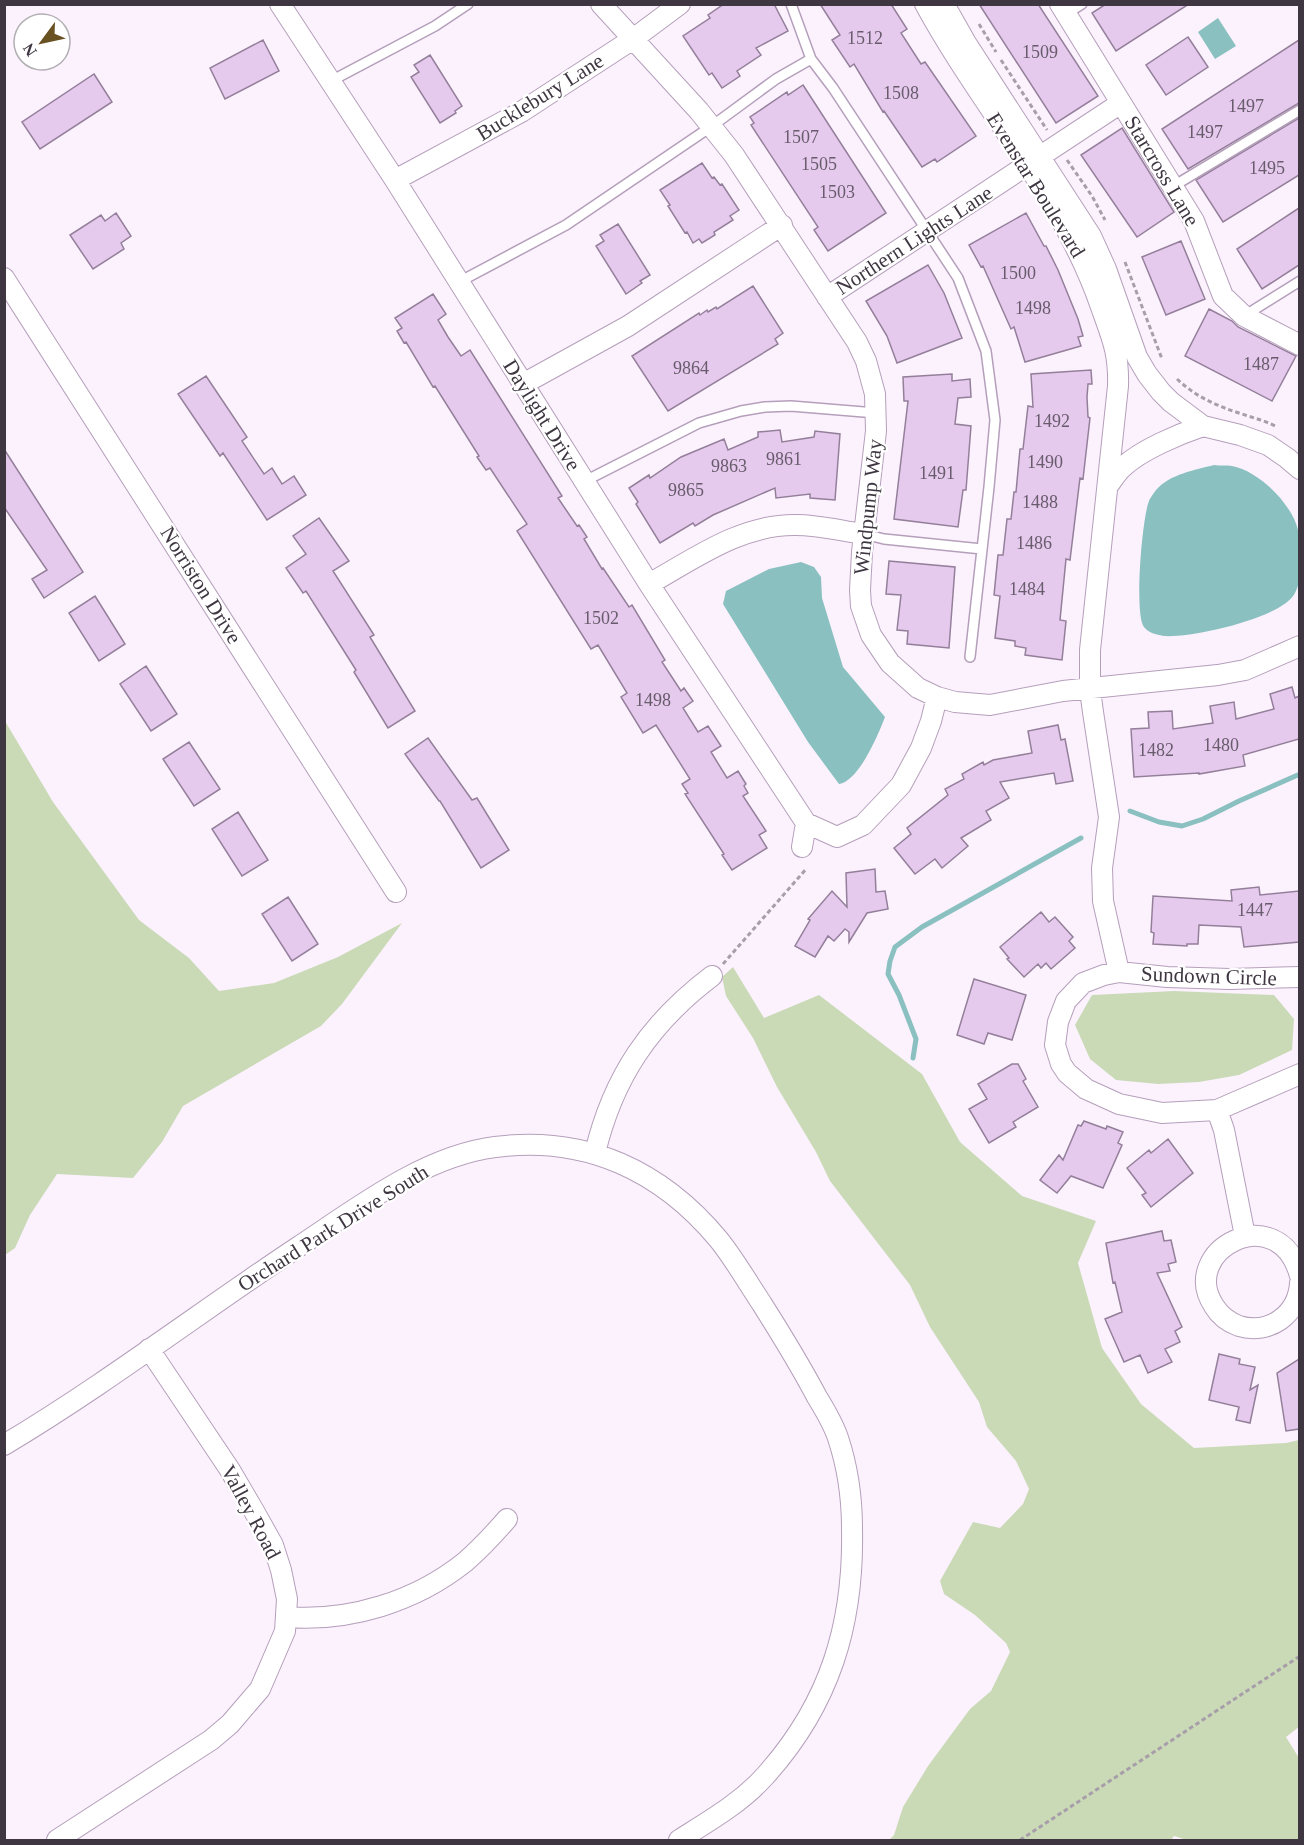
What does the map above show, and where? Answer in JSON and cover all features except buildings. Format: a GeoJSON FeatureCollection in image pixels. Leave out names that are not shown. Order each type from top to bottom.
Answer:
{"type":"FeatureCollection","features":[{"type":"Feature","properties":{"kind":"street","name":"Daylight Drive"},"geometry":{"type":"LineString","coordinates":[[280,4],[395,180],[583,482],[806,823]]}},
{"type":"Feature","properties":{"kind":"street","name":"Windpump Way"},"geometry":{"type":"LineString","coordinates":[[601,4],[712,126],[734,155],[857,342],[866,361],[875,394],[876,431],[860,590],[863,614],[871,635],[878,648],[903,676],[918,688],[937,697],[955,702],[990,705],[1064,692],[1227,673],[1245,669],[1299,646]]}},
{"type":"Feature","properties":{"kind":"street","name":"Bucklebury Lane"},"geometry":{"type":"LineString","coordinates":[[395,180],[521,112],[633,39],[680,4]]}},
{"type":"Feature","properties":{"kind":"street","name":"Evenstar Boulevard"},"geometry":{"type":"LineString","coordinates":[[925,4],[952,53],[1042,156],[1068,230],[1083,259],[1115,346],[1118,386],[1090,650],[1090,690]]}},
{"type":"Feature","properties":{"kind":"street","name":"Evenstar Boulevard"},"geometry":{"type":"LineString","coordinates":[[944,4],[966,43],[1042,156],[1091,236],[1106,269],[1133,345],[1147,374],[1171,402],[1203,426],[1240,435],[1268,446],[1299,469]]}},
{"type":"Feature","properties":{"kind":"street","name":"Starcross Lane"},"geometry":{"type":"LineString","coordinates":[[1069,8],[1121,103],[1194,221],[1223,296],[1244,316],[1299,345]]}},
{"type":"Feature","properties":{"kind":"street","name":"Northern Lights Lane"},"geometry":{"type":"LineString","coordinates":[[827,297],[1121,103]]}},
{"type":"Feature","properties":{"kind":"street"},"geometry":{"type":"LineString","coordinates":[[524,384],[628,326],[782,225]]}},
{"type":"Feature","properties":{"kind":"street","name":"Norriston Drive"},"geometry":{"type":"LineString","coordinates":[[4,278],[396,892]]}},
{"type":"Feature","properties":{"kind":"street"},"geometry":{"type":"LineString","coordinates":[[1108,486],[1128,463],[1176,436],[1203,426]]}},
{"type":"Feature","properties":{"kind":"street"},"geometry":{"type":"LineString","coordinates":[[649,584],[721,544],[754,530],[772,526],[798,525],[864,534]]}},
{"type":"Feature","properties":{"kind":"street","name":"Sundown Circle"},"geometry":{"type":"LineString","coordinates":[[1090,690],[1109,817],[1102,868],[1102,901],[1119,972]]}},
{"type":"Feature","properties":{"kind":"street"},"geometry":{"type":"LineString","coordinates":[[802,847],[806,823],[837,837],[863,825],[901,785],[921,748],[937,697]]}},
{"type":"Feature","properties":{"kind":"street","name":"Sundown Circle"},"geometry":{"type":"LineString","coordinates":[[1297,981],[1177,977],[1119,972],[1094,978],[1083,983],[1066,1001],[1058,1022],[1055,1045],[1061,1064],[1067,1073],[1086,1089],[1119,1104],[1144,1111],[1162,1113],[1217,1110],[1299,1074]]}},
{"type":"Feature","properties":{"kind":"street"},"geometry":{"type":"LineString","coordinates":[[595,1153],[610,1104],[643,1043],[673,1008],[712,976]]}},
{"type":"Feature","properties":{"kind":"street"},"geometry":{"type":"LineString","coordinates":[[1217,1110],[1224,1130],[1245,1236]]}},
{"type":"Feature","properties":{"kind":"street","name":"Orchard Park Drive South"},"geometry":{"type":"LineString","coordinates":[[4,1444],[71,1403],[323,1231],[429,1166],[461,1154],[515,1145],[548,1146],[595,1153],[640,1172],[692,1212],[719,1241],[765,1310],[830,1419],[843,1452],[850,1487],[852,1546],[848,1604],[841,1641],[822,1693],[803,1726],[764,1778],[733,1805],[679,1840]]}},
{"type":"Feature","properties":{"kind":"street"},"geometry":{"type":"LineString","coordinates":[[1299,1276],[1290,1253],[1280,1244],[1269,1238],[1245,1236],[1232,1240],[1220,1249],[1212,1260],[1207,1287],[1211,1301],[1218,1313],[1226,1320],[1246,1328],[1258,1329],[1269,1326],[1288,1314],[1295,1303],[1299,1283]]}},
{"type":"Feature","properties":{"kind":"street","name":"Valley Road"},"geometry":{"type":"LineString","coordinates":[[57,1840],[211,1740],[230,1724],[260,1689],[280,1644],[286,1617],[287,1599],[273,1545],[230,1470],[149,1349]]}},
{"type":"Feature","properties":{"kind":"street"},"geometry":{"type":"LineString","coordinates":[[286,1617],[306,1619],[355,1613],[411,1595],[465,1562],[507,1519]]}},
{"type":"Feature","properties":{"kind":"lane"},"geometry":{"type":"LineString","coordinates":[[331,81],[435,26],[468,4]]}},
{"type":"Feature","properties":{"kind":"lane"},"geometry":{"type":"LineString","coordinates":[[791,4],[811,59],[929,231],[958,278],[986,351],[995,420],[970,657]]}},
{"type":"Feature","properties":{"kind":"lane"},"geometry":{"type":"LineString","coordinates":[[459,282],[566,225],[712,126],[776,79],[811,59]]}},
{"type":"Feature","properties":{"kind":"lane"},"geometry":{"type":"LineString","coordinates":[[1172,187],[1299,110]]}},
{"type":"Feature","properties":{"kind":"lane"},"geometry":{"type":"LineString","coordinates":[[1244,316],[1299,281]]}},
{"type":"Feature","properties":{"kind":"lane"},"geometry":{"type":"LineString","coordinates":[[583,482],[699,423],[741,411],[791,406],[876,413]]}},
{"type":"Feature","properties":{"kind":"lane"},"geometry":{"type":"LineString","coordinates":[[864,534],[884,539],[981,549]]}},
{"type":"Feature","properties":{"kind":"path"},"geometry":{"type":"LineString","coordinates":[[978,22],[1042,156],[1092,196],[1105,221]]}},
{"type":"Feature","properties":{"kind":"path"},"geometry":{"type":"LineString","coordinates":[[1123,258],[1163,362]]}},
{"type":"Feature","properties":{"kind":"path"},"geometry":{"type":"LineString","coordinates":[[1176,378],[1206,401],[1267,422],[1283,431]]}},
{"type":"Feature","properties":{"kind":"path"},"geometry":{"type":"LineString","coordinates":[[712,976],[807,868]]}},
{"type":"Feature","properties":{"kind":"path"},"geometry":{"type":"LineString","coordinates":[[1020,1840],[1299,1656]]}},
{"type":"Feature","properties":{"kind":"shaded area"},"geometry":{"type":"Polygon","coordinates":[[[1218,18],[1236,46],[1215,59],[1198,32],[1218,18]]]}},
{"type":"Feature","properties":{"kind":"shaded area"},"geometry":{"type":"Polygon","coordinates":[[[1214,465],[1232,466],[1253,474],[1273,490],[1289,510],[1295,520],[1300,540],[1300,571],[1297,589],[1287,602],[1273,611],[1235,625],[1177,636],[1153,633],[1144,627],[1141,619],[1139,586],[1146,511],[1149,501],[1156,490],[1168,480],[1183,473],[1214,465]]]}},
{"type":"Feature","properties":{"kind":"shaded area"},"geometry":{"type":"Polygon","coordinates":[[[801,562],[814,567],[821,577],[822,598],[843,667],[885,717],[873,745],[854,775],[839,784],[808,742],[723,604],[726,591],[769,569],[801,562]]]}},
{"type":"Feature","properties":{"kind":"shaded area"},"geometry":{"type":"Polygon","coordinates":[[[5,721],[53,802],[139,920],[189,958],[219,991],[274,983],[338,957],[402,923],[342,1004],[321,1026],[183,1106],[162,1142],[133,1178],[57,1174],[30,1215],[15,1248],[5,1255],[5,721]]]}},
{"type":"Feature","properties":{"kind":"shaded area"},"geometry":{"type":"Polygon","coordinates":[[[733,967],[764,1018],[819,995],[922,1074],[960,1142],[1022,1196],[1096,1221],[1078,1263],[1102,1348],[1141,1404],[1194,1448],[1286,1443],[1299,1440],[1300,1726],[1286,1737],[1299,1758],[1299,1840],[1187,1840],[1174,1836],[1171,1840],[889,1840],[894,1835],[903,1807],[928,1766],[970,1709],[991,1691],[1010,1652],[1006,1643],[975,1615],[944,1594],[940,1581],[973,1522],[1000,1528],[1023,1504],[1029,1489],[1016,1461],[987,1427],[979,1402],[930,1327],[910,1285],[830,1181],[816,1152],[777,1087],[753,1038],[726,996],[722,977],[733,967]]]}},
{"type":"Feature","properties":{"kind":"shaded area"},"geometry":{"type":"Polygon","coordinates":[[[1174,991],[1274,995],[1294,1019],[1292,1050],[1239,1075],[1199,1082],[1158,1084],[1116,1080],[1090,1059],[1075,1025],[1092,995],[1174,991]]]}},
{"type":"Feature","properties":{"kind":"waterway"},"geometry":{"type":"LineString","coordinates":[[1130,811],[1159,822],[1182,826],[1203,819],[1300,774]]}},
{"type":"Feature","properties":{"kind":"waterway"},"geometry":{"type":"LineString","coordinates":[[913,1058],[916,1039],[888,974],[895,947],[922,927],[1081,838]]}}]}
